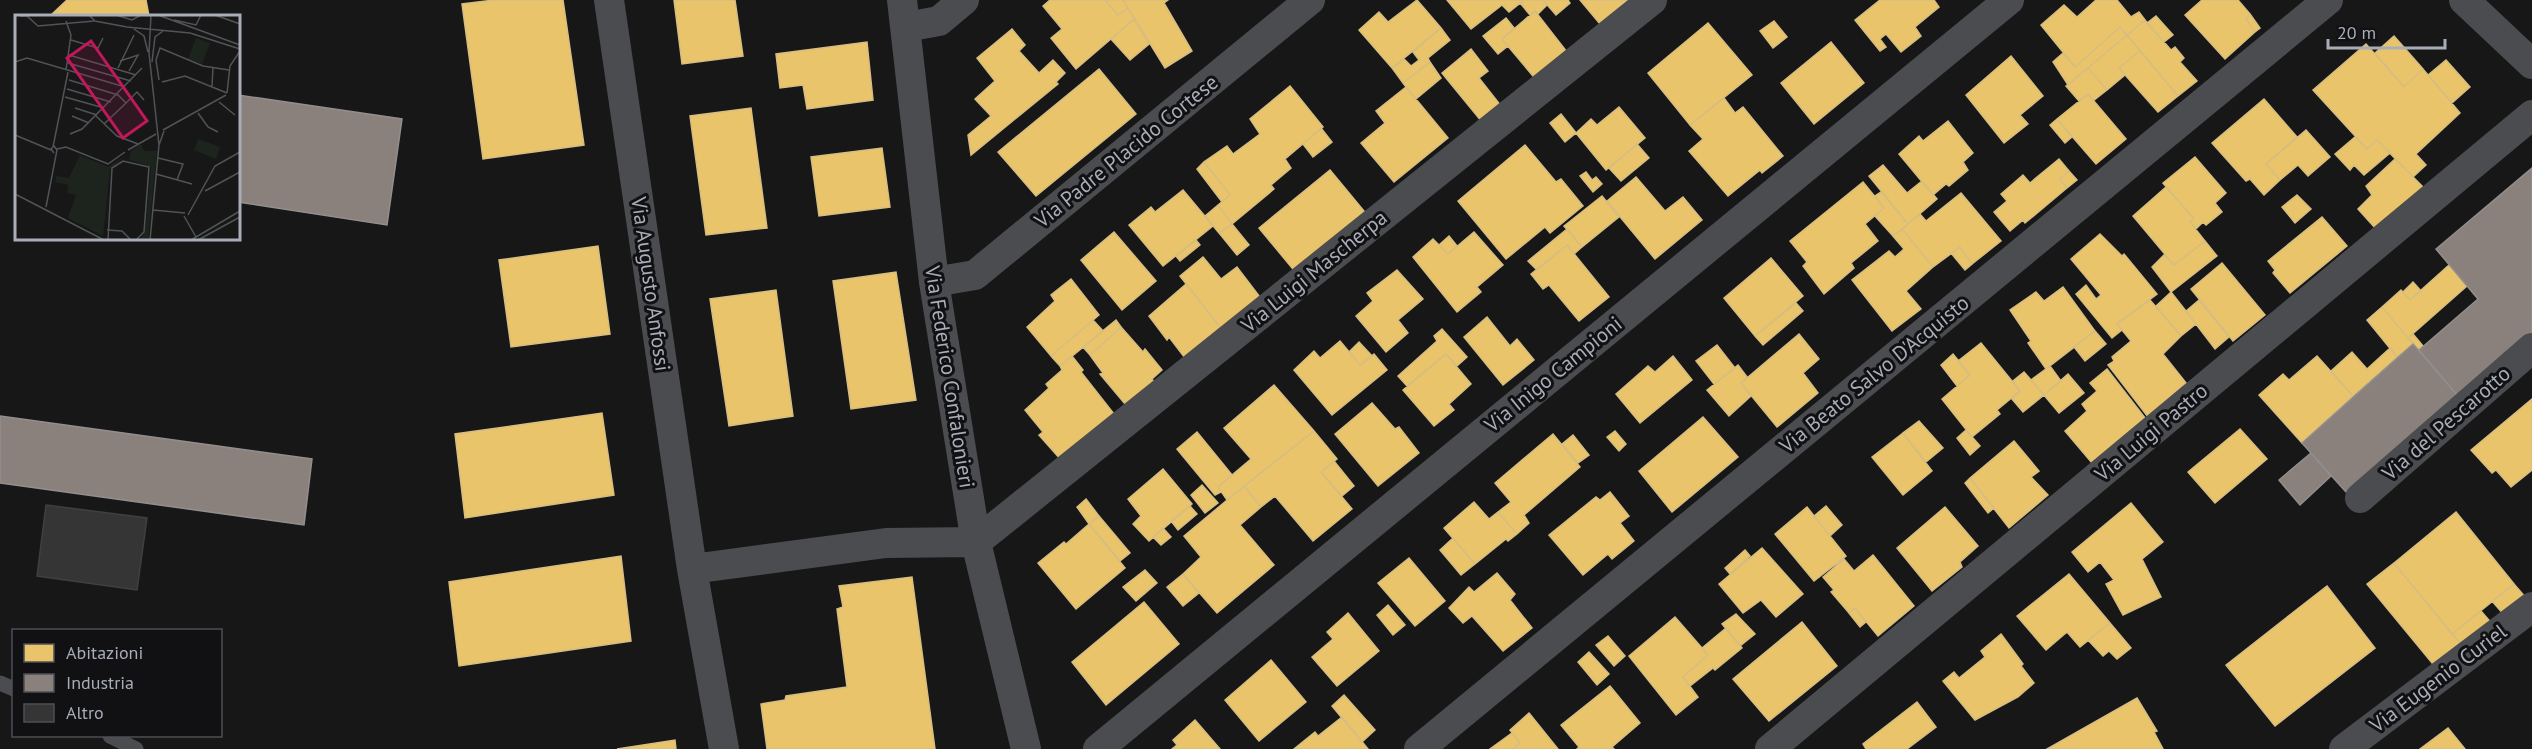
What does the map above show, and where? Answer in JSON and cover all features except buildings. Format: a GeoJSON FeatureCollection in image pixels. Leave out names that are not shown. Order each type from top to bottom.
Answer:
{"type":"FeatureCollection","features":[{"type":"Feature","properties":{"kind":"street","name":"Via Augusto Anfossi"},"geometry":{"type":"LineString","coordinates":[[609,0],[692,568],[724,749]]}},
{"type":"Feature","properties":{"kind":"street"},"geometry":{"type":"LineString","coordinates":[[904,13],[939,21],[964,0]]}},
{"type":"Feature","properties":{"kind":"street","name":"Via Padre Placido Cortese"},"geometry":{"type":"LineString","coordinates":[[934,282],[975,275],[1310,0]]}},
{"type":"Feature","properties":{"kind":"street","name":"Via Luigi Mascherpa"},"geometry":{"type":"LineString","coordinates":[[976,542],[1653,0]]}},
{"type":"Feature","properties":{"kind":"street","name":"Via Inigo Campioni"},"geometry":{"type":"LineString","coordinates":[[1098,749],[2008,0]]}},
{"type":"Feature","properties":{"kind":"street","name":"Via Beato Salvo D'Acquisto"},"geometry":{"type":"LineString","coordinates":[[1419,749],[2328,0]]}},
{"type":"Feature","properties":{"kind":"street"},"geometry":{"type":"LineString","coordinates":[[2464,0],[2532,64]]}},
{"type":"Feature","properties":{"kind":"street","name":"Via Federico Confalonieri"},"geometry":{"type":"LineString","coordinates":[[904,13],[934,282],[976,542],[1026,749]]}},
{"type":"Feature","properties":{"kind":"street","name":"Via Luigi Pastro"},"geometry":{"type":"LineString","coordinates":[[1770,749],[2532,115]]}},
{"type":"Feature","properties":{"kind":"street","name":"Via del Pescarotto"},"geometry":{"type":"LineString","coordinates":[[2360,498],[2532,348]]}},
{"type":"Feature","properties":{"kind":"street"},"geometry":{"type":"LineString","coordinates":[[692,568],[886,543],[976,542]]}},
{"type":"Feature","properties":{"kind":"street","name":"Via Eugenio Curiel"},"geometry":{"type":"LineString","coordinates":[[2344,749],[2532,607]]}},
{"type":"Feature","properties":{"kind":"lane"},"geometry":{"type":"LineString","coordinates":[[114,737],[136,749]]}}]}
